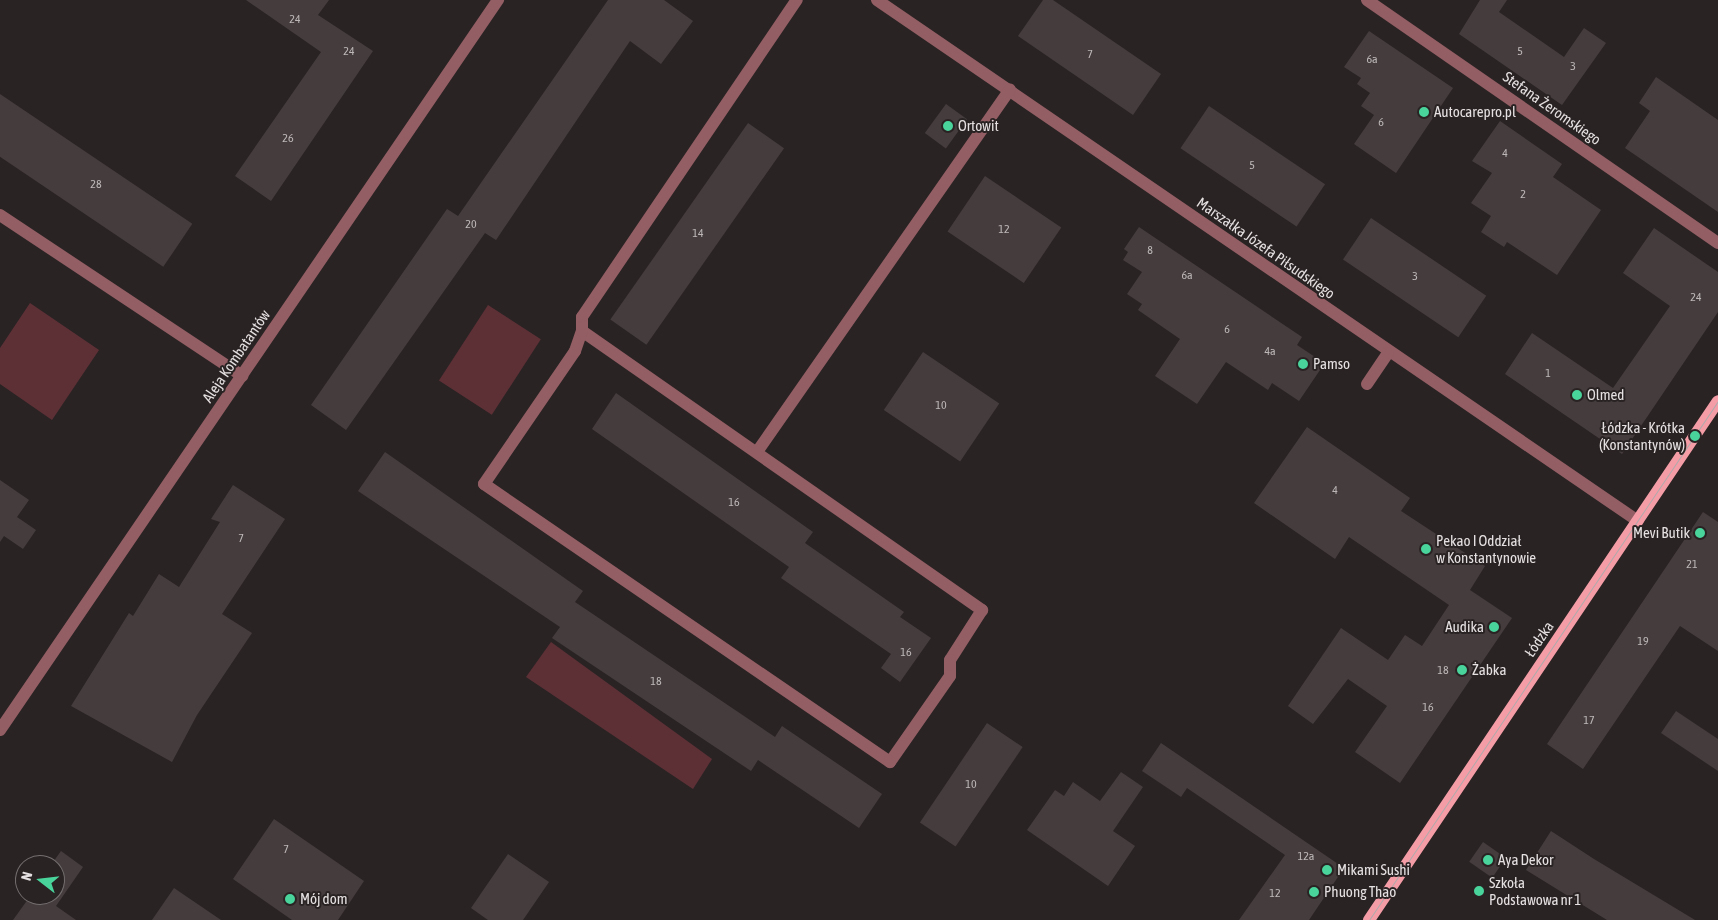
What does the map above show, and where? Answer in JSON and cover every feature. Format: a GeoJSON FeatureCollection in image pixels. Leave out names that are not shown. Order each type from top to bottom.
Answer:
{"type":"FeatureCollection","features":[{"type":"Feature","properties":{"kind":"main road","name":"Łódzka"},"geometry":{"type":"LineString","coordinates":[[1369,920],[1718,401]]}},
{"type":"Feature","properties":{"kind":"street","name":"Aleja Kombatantów"},"geometry":{"type":"LineString","coordinates":[[0,730],[498,0]]}},
{"type":"Feature","properties":{"kind":"street"},"geometry":{"type":"LineString","coordinates":[[582,331],[982,610],[950,660],[950,676],[890,762],[484,484],[575,351],[582,331],[582,317],[797,0]]}},
{"type":"Feature","properties":{"kind":"street","name":"Marszałka Józefa Piłsudskiego"},"geometry":{"type":"LineString","coordinates":[[877,0],[1010,90],[1388,353],[1638,521]]}},
{"type":"Feature","properties":{"kind":"street","name":"Stefana Żeromskiego"},"geometry":{"type":"LineString","coordinates":[[1368,0],[1718,243]]}},
{"type":"Feature","properties":{"kind":"street"},"geometry":{"type":"LineString","coordinates":[[757,452],[1010,90]]}},
{"type":"Feature","properties":{"kind":"street"},"geometry":{"type":"LineString","coordinates":[[0,215],[242,376]]}},
{"type":"Feature","properties":{"kind":"street"},"geometry":{"type":"LineString","coordinates":[[1367,384],[1388,353]]}},
{"type":"Feature","properties":{"kind":"shaded area"},"geometry":{"type":"Polygon","coordinates":[[[30,303],[99,350],[52,420],[0,384],[0,348],[30,303]]]}},
{"type":"Feature","properties":{"kind":"shaded area"},"geometry":{"type":"Polygon","coordinates":[[[488,305],[541,339],[492,415],[439,380],[488,305]]]}},
{"type":"Feature","properties":{"kind":"shaded area"},"geometry":{"type":"Polygon","coordinates":[[[551,642],[712,759],[693,789],[526,677],[551,642]]]}},
{"type":"Feature","properties":{"kind":"building"},"geometry":{"type":"Polygon","coordinates":[[[246,0],[329,0],[318,15],[373,51],[271,201],[235,176],[321,52],[246,0]]]}},
{"type":"Feature","properties":{"kind":"building"},"geometry":{"type":"Polygon","coordinates":[[[608,0],[664,0],[693,21],[661,64],[630,41],[496,240],[485,233],[346,430],[311,405],[447,209],[458,216],[608,0]]]}},
{"type":"Feature","properties":{"kind":"building"},"geometry":{"type":"Polygon","coordinates":[[[1043,0],[1053,0],[1161,74],[1133,115],[1018,36],[1043,0]]]}},
{"type":"Feature","properties":{"kind":"building"},"geometry":{"type":"Polygon","coordinates":[[[1480,0],[1507,0],[1499,12],[1564,57],[1584,28],[1606,43],[1562,105],[1459,34],[1480,0]]]}},
{"type":"Feature","properties":{"kind":"building"},"geometry":{"type":"Polygon","coordinates":[[[1369,31],[1453,88],[1396,173],[1354,144],[1374,115],[1361,106],[1370,93],[1357,84],[1361,78],[1344,67],[1369,31]]]}},
{"type":"Feature","properties":{"kind":"building"},"geometry":{"type":"Polygon","coordinates":[[[1656,77],[1718,120],[1718,212],[1625,148],[1650,111],[1639,103],[1656,77]]]}},
{"type":"Feature","properties":{"kind":"building"},"geometry":{"type":"Polygon","coordinates":[[[0,94],[192,224],[163,267],[0,157],[0,94]]]}},
{"type":"Feature","properties":{"kind":"building"},"geometry":{"type":"Polygon","coordinates":[[[946,104],[967,119],[946,148],[925,133],[946,104]]]}},
{"type":"Feature","properties":{"kind":"building"},"geometry":{"type":"Polygon","coordinates":[[[1209,106],[1325,184],[1297,227],[1180,148],[1209,106]]]}},
{"type":"Feature","properties":{"kind":"building"},"geometry":{"type":"Polygon","coordinates":[[[1500,121],[1562,164],[1553,177],[1601,210],[1557,275],[1507,242],[1504,247],[1481,232],[1491,216],[1471,203],[1492,173],[1472,161],[1500,121]]]}},
{"type":"Feature","properties":{"kind":"building"},"geometry":{"type":"Polygon","coordinates":[[[748,123],[784,148],[646,345],[610,320],[748,123]]]}},
{"type":"Feature","properties":{"kind":"building"},"geometry":{"type":"Polygon","coordinates":[[[985,176],[1061,227],[1024,283],[948,232],[985,176]]]}},
{"type":"Feature","properties":{"kind":"building"},"geometry":{"type":"Polygon","coordinates":[[[1371,218],[1486,296],[1458,337],[1343,259],[1371,218]]]}},
{"type":"Feature","properties":{"kind":"building"},"geometry":{"type":"Polygon","coordinates":[[[1139,227],[1302,337],[1297,345],[1318,359],[1320,370],[1299,401],[1272,383],[1268,390],[1226,362],[1197,404],[1155,376],[1180,339],[1138,310],[1142,304],[1127,294],[1142,272],[1123,260],[1128,252],[1124,249],[1139,227]]]}},
{"type":"Feature","properties":{"kind":"building"},"geometry":{"type":"Polygon","coordinates":[[[1654,228],[1718,272],[1718,312],[1622,454],[1505,374],[1532,333],[1613,388],[1670,306],[1623,273],[1654,228]]]}},
{"type":"Feature","properties":{"kind":"building"},"geometry":{"type":"Polygon","coordinates":[[[923,352],[999,403],[960,461],[884,410],[923,352]]]}},
{"type":"Feature","properties":{"kind":"building"},"geometry":{"type":"Polygon","coordinates":[[[616,393],[813,532],[805,543],[904,612],[900,617],[931,638],[900,682],[881,668],[891,654],[781,578],[789,567],[592,429],[616,393]]]}},
{"type":"Feature","properties":{"kind":"building"},"geometry":{"type":"Polygon","coordinates":[[[1307,427],[1410,498],[1401,511],[1485,566],[1470,590],[1512,618],[1400,783],[1355,752],[1387,706],[1348,679],[1313,724],[1288,706],[1341,628],[1388,660],[1405,635],[1422,646],[1449,605],[1349,537],[1335,559],[1254,503],[1307,427]]]}},
{"type":"Feature","properties":{"kind":"building"},"geometry":{"type":"Polygon","coordinates":[[[385,452],[583,591],[575,602],[775,737],[782,726],[882,794],[859,828],[758,760],[751,771],[552,638],[560,627],[358,491],[385,452]]]}},
{"type":"Feature","properties":{"kind":"building"},"geometry":{"type":"Polygon","coordinates":[[[0,480],[29,500],[17,517],[36,530],[23,549],[4,536],[0,542],[0,480]]]}},
{"type":"Feature","properties":{"kind":"building"},"geometry":{"type":"Polygon","coordinates":[[[233,485],[285,519],[222,614],[252,633],[197,715],[172,762],[71,706],[129,613],[133,616],[159,574],[179,587],[220,522],[211,519],[233,485]]]}},
{"type":"Feature","properties":{"kind":"building"},"geometry":{"type":"Polygon","coordinates":[[[1703,512],[1718,522],[1718,651],[1680,626],[1583,769],[1547,744],[1703,512]]]}},
{"type":"Feature","properties":{"kind":"building"},"geometry":{"type":"Polygon","coordinates":[[[1676,711],[1718,739],[1718,771],[1661,733],[1676,711]]]}},
{"type":"Feature","properties":{"kind":"building"},"geometry":{"type":"Polygon","coordinates":[[[987,723],[1023,747],[956,847],[920,822],[987,723]]]}},
{"type":"Feature","properties":{"kind":"building"},"geometry":{"type":"Polygon","coordinates":[[[1161,743],[1344,868],[1309,920],[1239,920],[1285,855],[1187,788],[1181,797],[1142,771],[1161,743]]]}},
{"type":"Feature","properties":{"kind":"building"},"geometry":{"type":"Polygon","coordinates":[[[1121,772],[1143,787],[1113,831],[1135,846],[1108,886],[1027,830],[1055,790],[1064,796],[1073,782],[1100,801],[1121,772]]]}},
{"type":"Feature","properties":{"kind":"building"},"geometry":{"type":"Polygon","coordinates":[[[274,819],[364,881],[338,920],[292,920],[233,879],[274,819]]]}},
{"type":"Feature","properties":{"kind":"building"},"geometry":{"type":"Polygon","coordinates":[[[1551,831],[1695,920],[1607,920],[1526,870],[1551,831]]]}},
{"type":"Feature","properties":{"kind":"building","name":"Aya Dekor"},"geometry":{"type":"Polygon","coordinates":[[[1483,842],[1506,858],[1492,878],[1469,862],[1483,842]]]}},
{"type":"Feature","properties":{"kind":"building"},"geometry":{"type":"Polygon","coordinates":[[[61,851],[83,867],[65,893],[65,855],[58,855],[61,851]]]}},
{"type":"Feature","properties":{"kind":"building"},"geometry":{"type":"Polygon","coordinates":[[[508,854],[549,882],[523,920],[488,920],[471,908],[508,854]]]}},
{"type":"Feature","properties":{"kind":"building"},"geometry":{"type":"Polygon","coordinates":[[[174,888],[221,920],[152,920],[174,888]]]}},
{"type":"Feature","properties":{"kind":"building"},"geometry":{"type":"Polygon","coordinates":[[[24,905],[57,905],[76,920],[13,920],[24,905]]]}},
{"type":"Feature","properties":{"kind":"tram line"},"geometry":{"type":"LineString","coordinates":[[1369,920],[1718,401]]}},
{"type":"Feature","properties":{"kind":"place","name":"Autocarepro.pl"},"geometry":{"type":"Point","coordinates":[1424,112]}},
{"type":"Feature","properties":{"kind":"place","name":"Ortowit"},"geometry":{"type":"Point","coordinates":[948,126]}},
{"type":"Feature","properties":{"kind":"place","name":"Pamso"},"geometry":{"type":"Point","coordinates":[1303,364]}},
{"type":"Feature","properties":{"kind":"place","name":"Olmed"},"geometry":{"type":"Point","coordinates":[1577,395]}},
{"type":"Feature","properties":{"kind":"place","name":"Łódzka - Krótka (Konstantynów)"},"geometry":{"type":"Point","coordinates":[1695,436]}},
{"type":"Feature","properties":{"kind":"place","name":"Mevi Butik"},"geometry":{"type":"Point","coordinates":[1700,533]}},
{"type":"Feature","properties":{"kind":"place","name":"Pekao I Oddział w Konstantynowie"},"geometry":{"type":"Point","coordinates":[1426,549]}},
{"type":"Feature","properties":{"kind":"place","name":"Audika"},"geometry":{"type":"Point","coordinates":[1494,627]}},
{"type":"Feature","properties":{"kind":"place","name":"Żabka"},"geometry":{"type":"Point","coordinates":[1462,670]}},
{"type":"Feature","properties":{"kind":"place","name":"Aya Dekor"},"geometry":{"type":"Point","coordinates":[1488,860]}},
{"type":"Feature","properties":{"kind":"place","name":"Mikami Sushi"},"geometry":{"type":"Point","coordinates":[1327,870]}},
{"type":"Feature","properties":{"kind":"place","name":"Szkoła Podstawowa nr 1"},"geometry":{"type":"Point","coordinates":[1479,891]}},
{"type":"Feature","properties":{"kind":"place","name":"Phuong Thao"},"geometry":{"type":"Point","coordinates":[1314,892]}},
{"type":"Feature","properties":{"kind":"place","name":"Mój dom"},"geometry":{"type":"Point","coordinates":[290,899]}}]}
